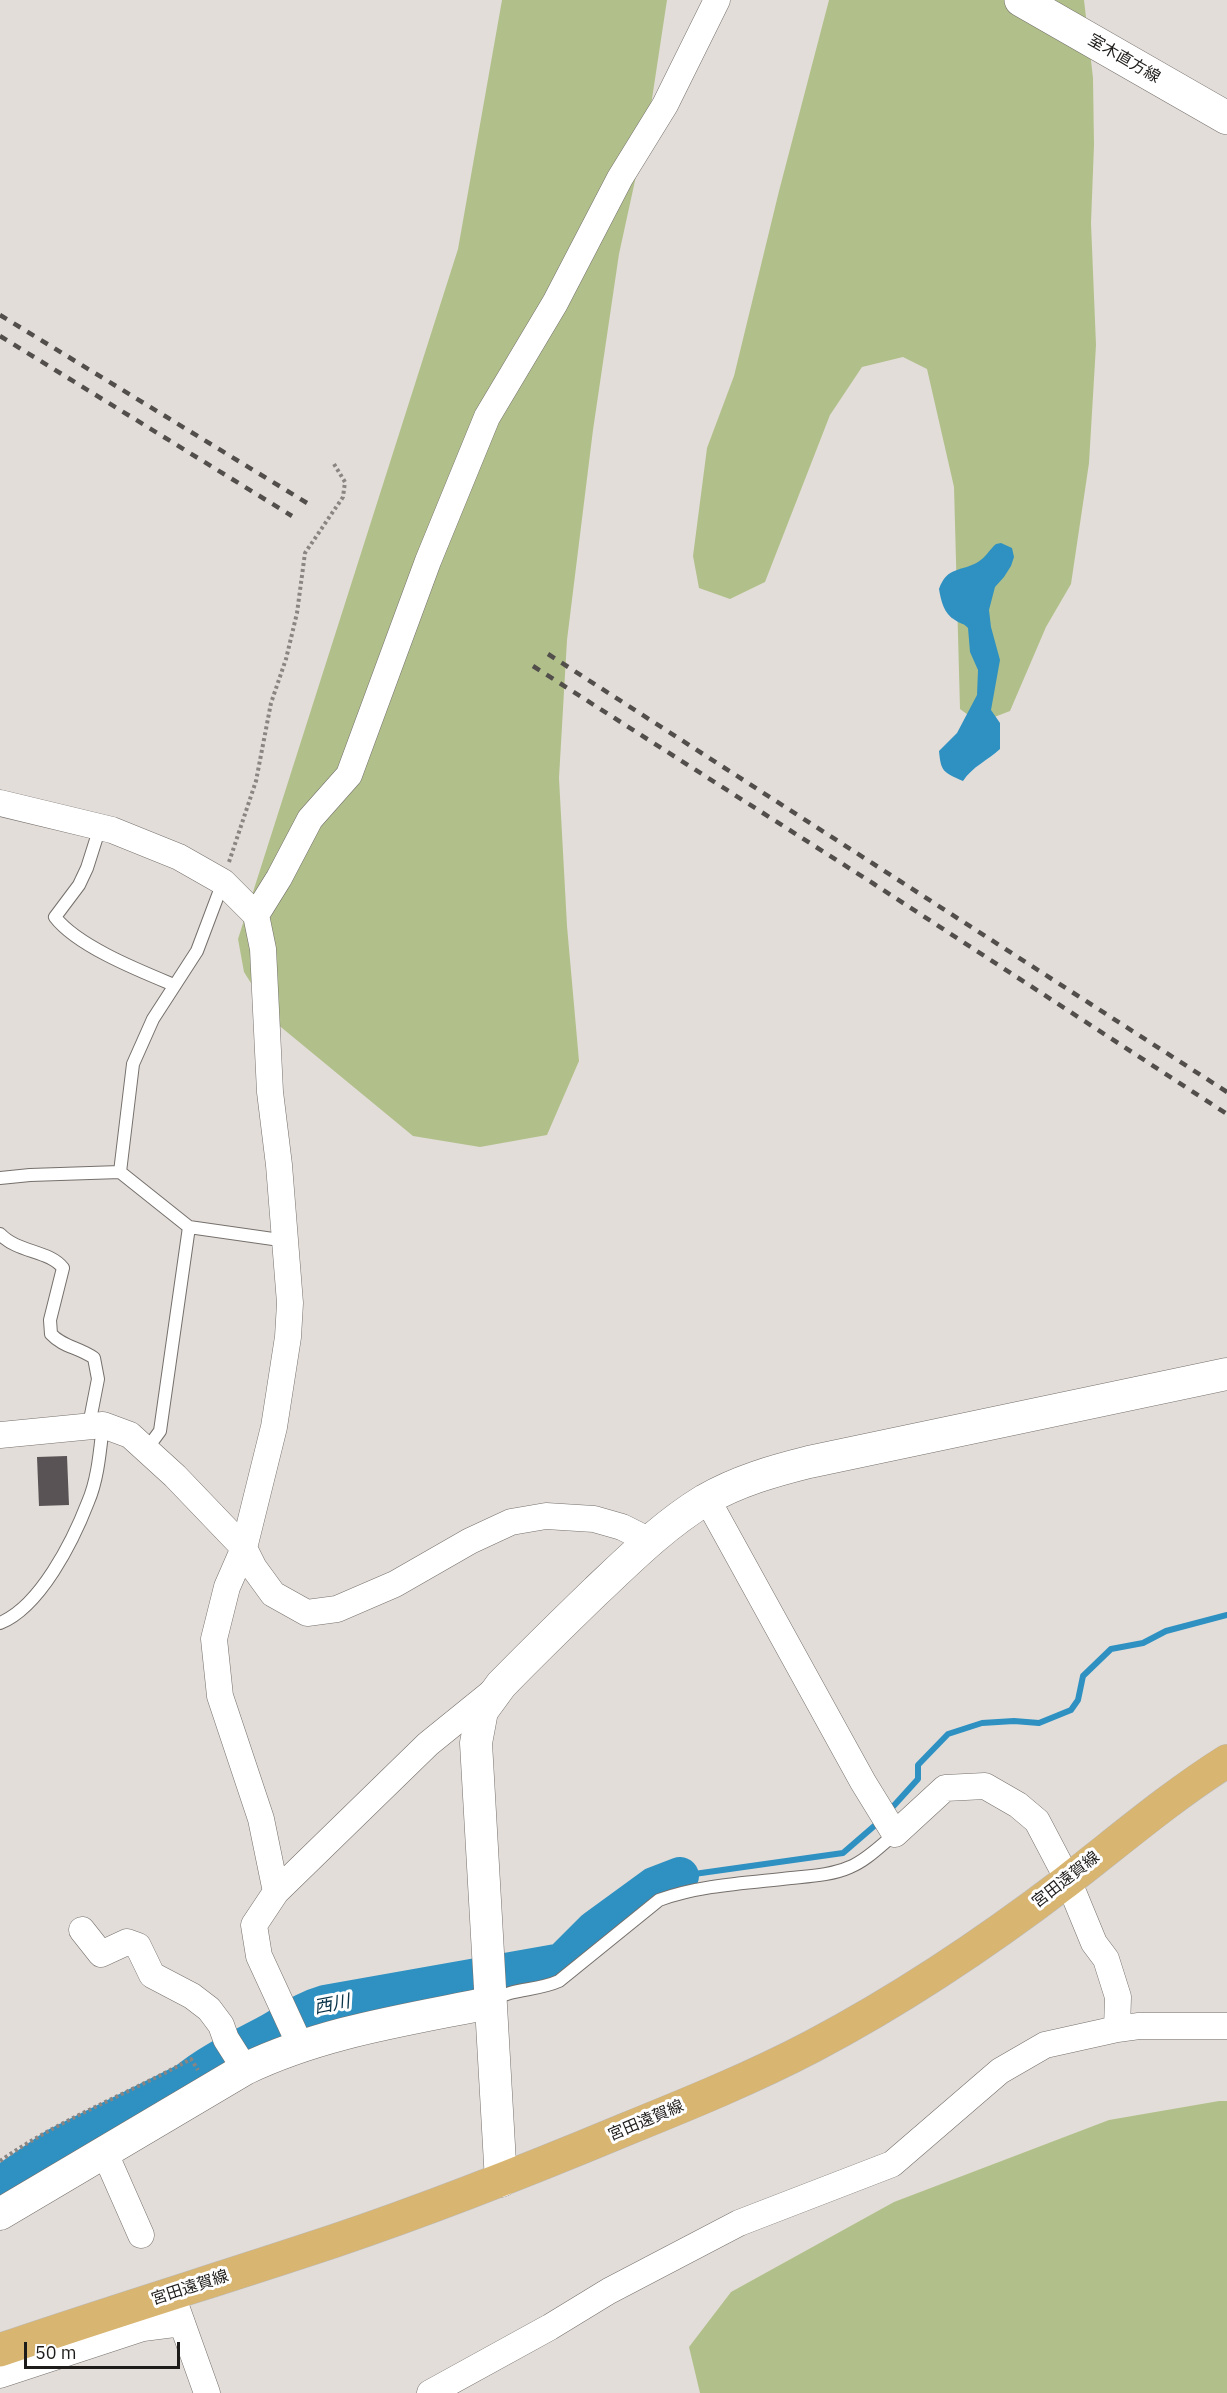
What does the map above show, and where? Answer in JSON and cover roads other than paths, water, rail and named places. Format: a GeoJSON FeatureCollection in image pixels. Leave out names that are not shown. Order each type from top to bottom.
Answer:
{"type":"FeatureCollection","features":[{"type":"Feature","properties":{"kind":"main road","name":"室木直方線"},"geometry":{"type":"LineString","coordinates":[[1021,0],[1227,118]]}},
{"type":"Feature","properties":{"kind":"main road","name":"宮田遠賀線"},"geometry":{"type":"LineString","coordinates":[[0,2350],[177,2309],[338,2239],[501,2181],[732,2085],[813,2046],[892,2001],[983,1943],[1068,1880],[1190,1784],[1227,1761]]}},
{"type":"Feature","properties":{"kind":"street"},"geometry":{"type":"LineString","coordinates":[[256,915],[279,878],[310,819],[349,775],[428,561],[488,417],[555,303],[620,178],[665,105],[717,0]]}},
{"type":"Feature","properties":{"kind":"street"},"geometry":{"type":"LineString","coordinates":[[0,803],[112,830],[179,857],[223,882],[256,915],[263,949],[270,1092],[279,1165],[290,1303],[288,1337],[274,1427],[244,1548],[227,1587],[214,1639],[220,1696],[261,1819],[276,1892]]}},
{"type":"Feature","properties":{"kind":"street"},"geometry":{"type":"LineString","coordinates":[[300,2045],[260,1956],[254,1925],[276,1892],[428,1744],[501,1685],[648,1540],[676,1518],[707,1499],[769,1472],[1227,1374]]}},
{"type":"Feature","properties":{"kind":"street"},"geometry":{"type":"LineString","coordinates":[[0,1435],[96,1425],[130,1435],[175,1476],[244,1548],[254,1568],[273,1594],[307,1613],[337,1609],[511,1522],[546,1516],[594,1518],[622,1527],[648,1540]]}},
{"type":"Feature","properties":{"kind":"street"},"geometry":{"type":"LineString","coordinates":[[707,1499],[863,1782],[895,1834],[945,1788],[985,1786],[1018,1805],[1037,1821],[1068,1880],[1094,1943],[1106,1959],[1118,1997],[1117,2029]]}},
{"type":"Feature","properties":{"kind":"street"},"geometry":{"type":"LineString","coordinates":[[501,1685],[482,1711],[476,1743],[489,2003],[501,2181]]}},
{"type":"Feature","properties":{"kind":"street"},"geometry":{"type":"LineString","coordinates":[[82,1930],[102,1954],[127,1942],[138,1946],[152,1975],[192,1996],[209,2009],[221,2025],[226,2039],[245,2069]]}},
{"type":"Feature","properties":{"kind":"street"},"geometry":{"type":"LineString","coordinates":[[0,2214],[245,2069],[300,2045],[339,2033],[489,2003]]}},
{"type":"Feature","properties":{"kind":"street"},"geometry":{"type":"LineString","coordinates":[[430,2393],[619,2286],[739,2223],[892,2164],[1000,2071],[1045,2045],[1140,2026],[1227,2026]]}},
{"type":"Feature","properties":{"kind":"street"},"geometry":{"type":"LineString","coordinates":[[104,2151],[141,2235]]}},
{"type":"Feature","properties":{"kind":"street"},"geometry":{"type":"LineString","coordinates":[[0,2375],[143,2328],[177,2309],[207,2393]]}},
{"type":"Feature","properties":{"kind":"lane"},"geometry":{"type":"LineString","coordinates":[[100,827],[79,885],[55,918],[63,928],[98,948],[139,970],[174,985]]}},
{"type":"Feature","properties":{"kind":"lane"},"geometry":{"type":"LineString","coordinates":[[120,1172],[133,1064],[153,1018],[197,951],[223,882]]}},
{"type":"Feature","properties":{"kind":"lane"},"geometry":{"type":"LineString","coordinates":[[0,1178],[120,1172],[189,1227],[273,1239],[284,1237]]}},
{"type":"Feature","properties":{"kind":"lane"},"geometry":{"type":"LineString","coordinates":[[146,1450],[160,1431],[189,1227]]}},
{"type":"Feature","properties":{"kind":"lane"},"geometry":{"type":"LineString","coordinates":[[0,1234],[9,1243],[57,1261],[63,1268],[50,1320],[51,1335],[60,1343],[80,1348],[94,1358],[98,1379],[89,1501],[47,1582],[20,1612],[0,1623]]}},
{"type":"Feature","properties":{"kind":"lane"},"geometry":{"type":"LineString","coordinates":[[489,2003],[505,1993],[545,1987],[559,1981],[659,1900],[675,1894],[719,1886],[824,1874],[849,1868],[859,1863],[895,1834]]}},
{"type":"Feature","properties":{"kind":"water"},"geometry":{"type":"Polygon","coordinates":[[[1001,543],[1012,548],[1014,557],[1011,566],[995,587],[989,610],[1000,660],[991,710],[1000,723],[1000,749],[975,768],[963,781],[944,770],[939,751],[957,733],[977,695],[978,670],[970,652],[968,628],[948,614],[939,589],[950,573],[978,562],[996,544],[1001,543]]]}},
{"type":"Feature","properties":{"kind":"waterway"},"geometry":{"type":"LineString","coordinates":[[889,1811],[918,1779],[918,1765],[948,1734],[982,1723],[1014,1721],[1039,1723],[1071,1710],[1078,1700],[1083,1676],[1111,1649],[1143,1643],[1166,1631],[1227,1615]]}},
{"type":"Feature","properties":{"kind":"waterway"},"geometry":{"type":"LineString","coordinates":[[680,1876],[843,1853],[880,1821]]}},
{"type":"Feature","properties":{"kind":"waterway","name":"西川"},"geometry":{"type":"LineString","coordinates":[[0,2186],[56,2147],[186,2082],[217,2061],[309,2010],[325,2004],[562,1962],[595,1929],[654,1886],[680,1876]]}},
{"type":"Feature","properties":{"kind":"railway"},"geometry":{"type":"LineString","coordinates":[[0,315],[307,503]]}},
{"type":"Feature","properties":{"kind":"railway"},"geometry":{"type":"LineString","coordinates":[[0,336],[292,516]]}},
{"type":"Feature","properties":{"kind":"railway"},"geometry":{"type":"LineString","coordinates":[[548,654],[1227,1092]]}},
{"type":"Feature","properties":{"kind":"railway"},"geometry":{"type":"LineString","coordinates":[[533,666],[1227,1114]]}}]}
